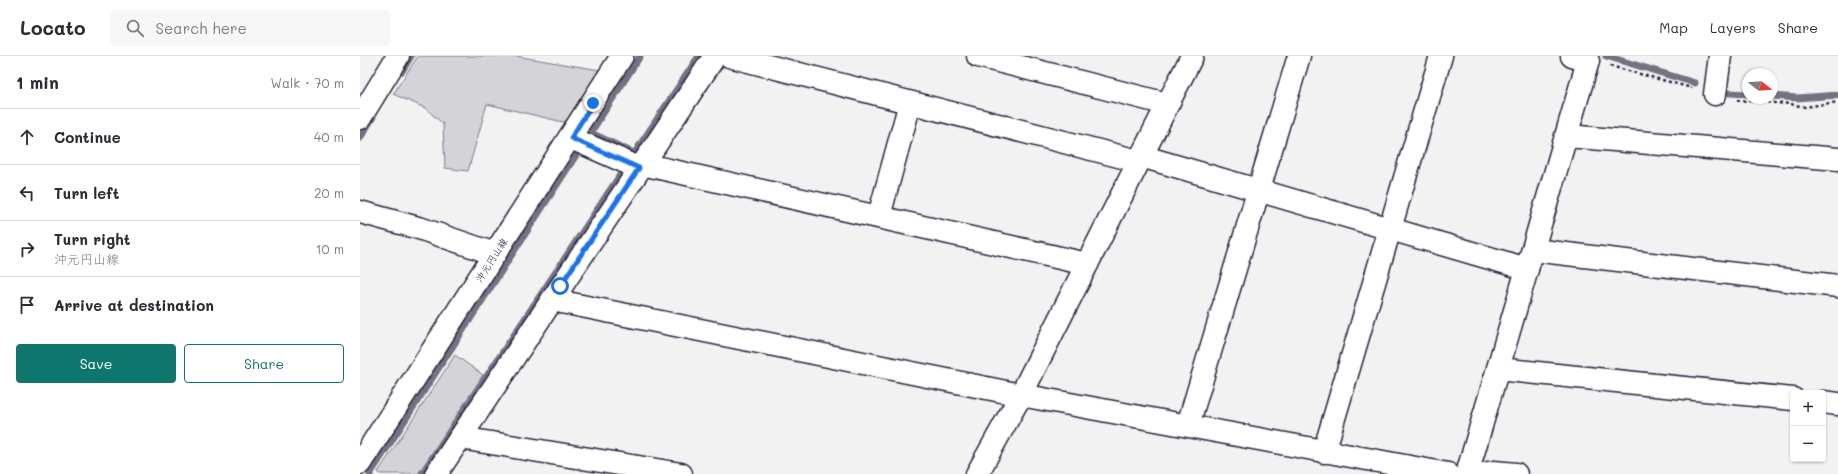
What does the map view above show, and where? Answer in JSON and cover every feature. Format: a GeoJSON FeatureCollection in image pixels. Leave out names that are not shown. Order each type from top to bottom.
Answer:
{"type":"FeatureCollection","features":[{"type":"Feature","properties":{"kind":"street"},"geometry":{"type":"LineString","coordinates":[[362,110],[398,56]]}},
{"type":"Feature","properties":{"kind":"street","name":"沖元円山線"},"geometry":{"type":"LineString","coordinates":[[360,463],[495,254],[580,142],[622,56]]}},
{"type":"Feature","properties":{"kind":"street"},"geometry":{"type":"LineString","coordinates":[[436,474],[552,300],[633,164],[714,56]]}},
{"type":"Feature","properties":{"kind":"street"},"geometry":{"type":"LineString","coordinates":[[729,56],[910,103],[1139,159],[1260,191],[1390,228],[1530,260],[1838,286]]}},
{"type":"Feature","properties":{"kind":"street"},"geometry":{"type":"LineString","coordinates":[[978,56],[1167,104]]}},
{"type":"Feature","properties":{"kind":"street"},"geometry":{"type":"LineString","coordinates":[[977,474],[1021,395],[1192,56]]}},
{"type":"Feature","properties":{"kind":"street"},"geometry":{"type":"LineString","coordinates":[[1188,425],[1260,191],[1299,56]]}},
{"type":"Feature","properties":{"kind":"street"},"geometry":{"type":"LineString","coordinates":[[1324,452],[1441,56]]}},
{"type":"Feature","properties":{"kind":"street"},"geometry":{"type":"LineString","coordinates":[[1715,94],[1720,56]]}},
{"type":"Feature","properties":{"kind":"street"},"geometry":{"type":"LineString","coordinates":[[1467,474],[1567,136],[1580,59]]}},
{"type":"Feature","properties":{"kind":"street"},"geometry":{"type":"LineString","coordinates":[[878,216],[910,103]]}},
{"type":"Feature","properties":{"kind":"street"},"geometry":{"type":"LineString","coordinates":[[1567,136],[1838,159]]}},
{"type":"Feature","properties":{"kind":"street"},"geometry":{"type":"LineString","coordinates":[[580,142],[633,164],[878,216],[1086,264]]}},
{"type":"Feature","properties":{"kind":"street"},"geometry":{"type":"LineString","coordinates":[[360,212],[422,229],[495,254]]}},
{"type":"Feature","properties":{"kind":"street"},"geometry":{"type":"LineString","coordinates":[[552,300],[1021,395],[1448,474]]}},
{"type":"Feature","properties":{"kind":"street"},"geometry":{"type":"LineString","coordinates":[[1498,369],[1790,399]]}},
{"type":"Feature","properties":{"kind":"street"},"geometry":{"type":"LineString","coordinates":[[1826,402],[1838,404]]}},
{"type":"Feature","properties":{"kind":"street"},"geometry":{"type":"LineString","coordinates":[[460,438],[681,474]]}},
{"type":"Feature","properties":{"kind":"street"},"geometry":{"type":"LineString","coordinates":[[1483,474],[1494,472],[1516,474]]}},
{"type":"Feature","properties":{"kind":"path"},"geometry":{"type":"LineString","coordinates":[[1580,59],[1601,63],[1746,102],[1790,104],[1805,107],[1838,102]]}},
{"type":"Feature","properties":{"kind":"shaded area"},"geometry":{"type":"Polygon","coordinates":[[[418,56],[515,56],[600,70],[577,115],[563,122],[487,104],[468,171],[445,168],[443,124],[425,108],[393,94],[418,56]]]}},
{"type":"Feature","properties":{"kind":"shaded area"},"geometry":{"type":"Polygon","coordinates":[[[455,355],[483,375],[418,474],[380,474],[378,472],[455,355]]]}},
{"type":"Feature","properties":{"kind":"waterway"},"geometry":{"type":"LineString","coordinates":[[402,71],[411,56]]}},
{"type":"Feature","properties":{"kind":"waterway"},"geometry":{"type":"LineString","coordinates":[[370,474],[640,56]]}},
{"type":"Feature","properties":{"kind":"waterway"},"geometry":{"type":"LineString","coordinates":[[422,474],[699,56]]}},
{"type":"Feature","properties":{"kind":"waterway"},"geometry":{"type":"LineString","coordinates":[[1606,56],[1695,83]]}},
{"type":"Feature","properties":{"kind":"waterway"},"geometry":{"type":"LineString","coordinates":[[1730,93],[1742,94]]}},
{"type":"Feature","properties":{"kind":"waterway"},"geometry":{"type":"LineString","coordinates":[[1778,96],[1797,98],[1838,95]]}},
{"type":"Feature","properties":{"kind":"waterway"},"geometry":{"type":"LineString","coordinates":[[360,138],[373,117]]}},
{"type":"Feature","properties":{"kind":"waterway"},"geometry":{"type":"LineString","coordinates":[[591,133],[633,153]]}},
{"type":"Feature","properties":{"kind":"route"},"geometry":{"type":"LineString","coordinates":[[560,286],[639,168],[571,138],[593,103]]}}]}
